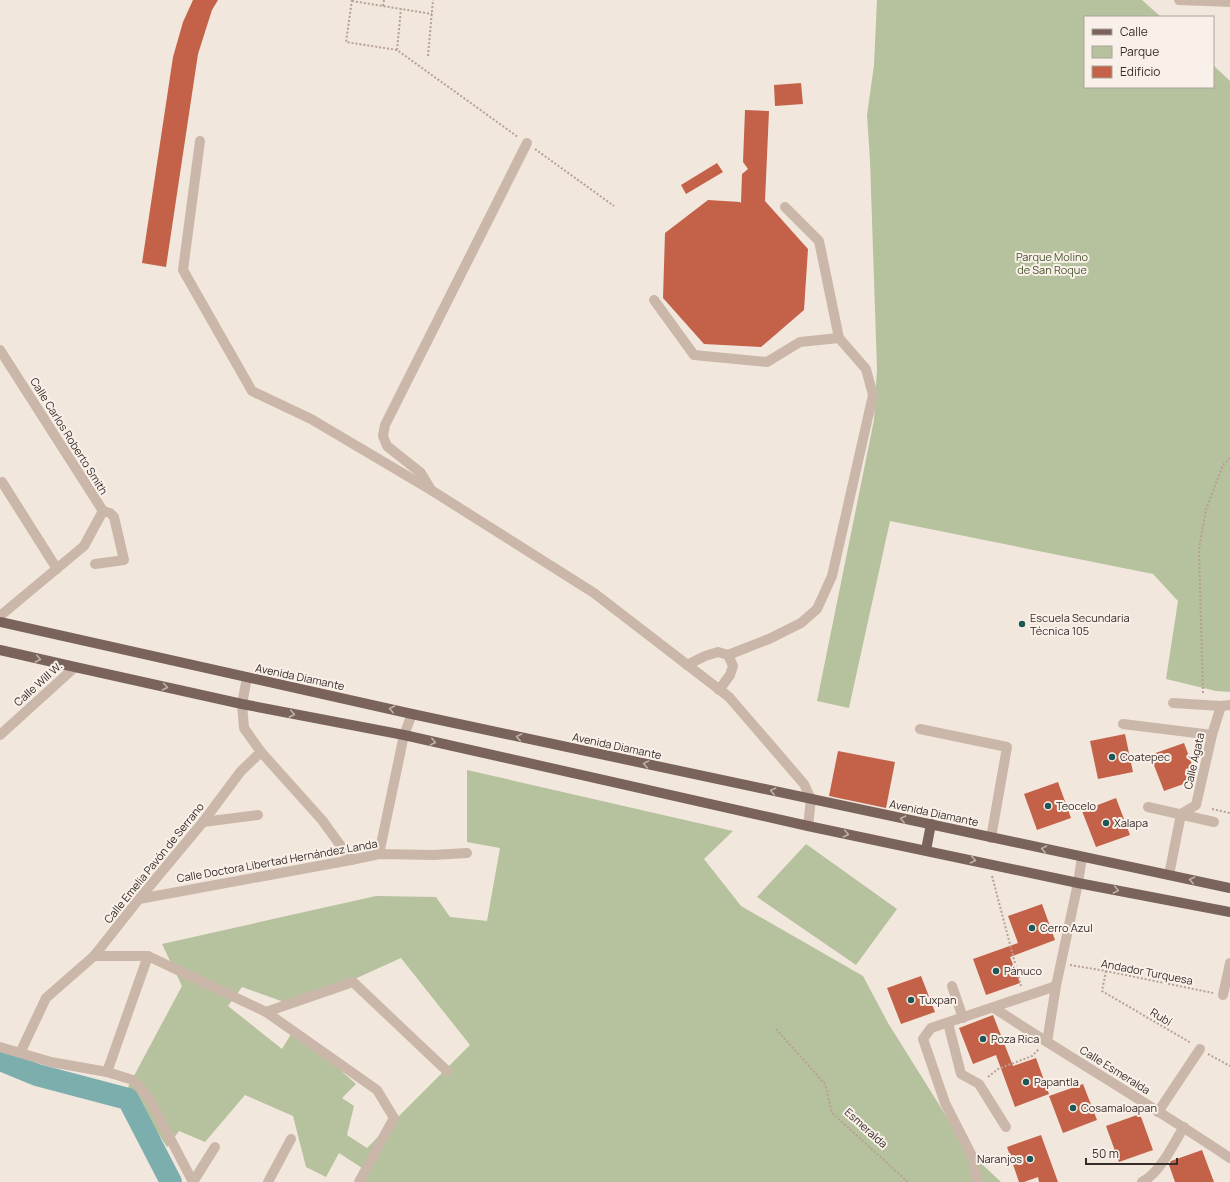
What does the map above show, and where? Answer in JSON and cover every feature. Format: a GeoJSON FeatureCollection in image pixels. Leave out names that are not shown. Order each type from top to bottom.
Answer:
{"type":"FeatureCollection","features":[{"type":"Feature","properties":{"kind":"main road","name":"Avenida Diamante"},"geometry":{"type":"LineString","coordinates":[[0,622],[412,714],[1230,888]]}},
{"type":"Feature","properties":{"kind":"main road"},"geometry":{"type":"LineString","coordinates":[[0,650],[242,704],[404,735],[808,826],[1078,883],[1230,912]]}},
{"type":"Feature","properties":{"kind":"main road"},"geometry":{"type":"LineString","coordinates":[[926,850],[931,824]]}},
{"type":"Feature","properties":{"kind":"street"},"geometry":{"type":"LineString","coordinates":[[1179,0],[1230,2]]}},
{"type":"Feature","properties":{"kind":"street"},"geometry":{"type":"LineString","coordinates":[[200,141],[183,270],[252,390],[311,419],[430,490],[594,593],[729,697],[804,784],[811,799],[808,826]]}},
{"type":"Feature","properties":{"kind":"street"},"geometry":{"type":"LineString","coordinates":[[430,490],[421,473],[387,446],[383,436],[385,425],[527,143]]}},
{"type":"Feature","properties":{"kind":"street"},"geometry":{"type":"LineString","coordinates":[[687,665],[705,656],[718,652],[728,655],[769,639],[801,623],[817,609],[832,576],[873,395],[866,369],[839,338],[819,241],[785,207]]}},
{"type":"Feature","properties":{"kind":"street"},"geometry":{"type":"LineString","coordinates":[[654,300],[694,355],[767,362],[800,342],[839,338]]}},
{"type":"Feature","properties":{"kind":"street","name":"Calle Carlos Roberto Smith"},"geometry":{"type":"LineString","coordinates":[[0,350],[103,511],[84,546],[0,616]]}},
{"type":"Feature","properties":{"kind":"street"},"geometry":{"type":"LineString","coordinates":[[2,482],[57,569]]}},
{"type":"Feature","properties":{"kind":"street"},"geometry":{"type":"LineString","coordinates":[[95,564],[124,560],[114,517],[110,513],[103,511]]}},
{"type":"Feature","properties":{"kind":"street"},"geometry":{"type":"LineString","coordinates":[[719,690],[730,675],[733,666],[728,655]]}},
{"type":"Feature","properties":{"kind":"street","name":"Calle Will W."},"geometry":{"type":"LineString","coordinates":[[0,735],[74,667]]}},
{"type":"Feature","properties":{"kind":"street"},"geometry":{"type":"LineString","coordinates":[[247,678],[242,704],[244,728],[261,752],[322,820],[351,860]]}},
{"type":"Feature","properties":{"kind":"street"},"geometry":{"type":"LineString","coordinates":[[1173,703],[1226,705]]}},
{"type":"Feature","properties":{"kind":"street","name":"Calle Ágata"},"geometry":{"type":"LineString","coordinates":[[1181,814],[1196,805],[1212,734],[1226,705]]}},
{"type":"Feature","properties":{"kind":"street"},"geometry":{"type":"LineString","coordinates":[[379,854],[404,735],[412,714]]}},
{"type":"Feature","properties":{"kind":"street"},"geometry":{"type":"LineString","coordinates":[[1123,724],[1212,734]]}},
{"type":"Feature","properties":{"kind":"street"},"geometry":{"type":"LineString","coordinates":[[920,729],[1007,747],[991,838]]}},
{"type":"Feature","properties":{"kind":"street","name":"Calle Emelia Pavón de Serrano"},"geometry":{"type":"LineString","coordinates":[[20,1053],[46,998],[94,956],[203,822],[240,771],[261,752]]}},
{"type":"Feature","properties":{"kind":"street"},"geometry":{"type":"LineString","coordinates":[[1148,807],[1214,822]]}},
{"type":"Feature","properties":{"kind":"street"},"geometry":{"type":"LineString","coordinates":[[1169,875],[1181,814]]}},
{"type":"Feature","properties":{"kind":"street"},"geometry":{"type":"LineString","coordinates":[[203,822],[258,815]]}},
{"type":"Feature","properties":{"kind":"street","name":"Calle Doctora Libertad Hernández Landa"},"geometry":{"type":"LineString","coordinates":[[139,899],[379,854],[433,855],[467,853]]}},
{"type":"Feature","properties":{"kind":"street"},"geometry":{"type":"LineString","coordinates":[[1047,1042],[1060,964],[1078,883],[1082,857]]}},
{"type":"Feature","properties":{"kind":"street"},"geometry":{"type":"LineString","coordinates":[[94,956],[148,956],[266,1012],[377,1090],[394,1118],[358,1182]]}},
{"type":"Feature","properties":{"kind":"street"},"geometry":{"type":"LineString","coordinates":[[106,1072],[148,956]]}},
{"type":"Feature","properties":{"kind":"street"},"geometry":{"type":"LineString","coordinates":[[1223,995],[1230,963]]}},
{"type":"Feature","properties":{"kind":"street"},"geometry":{"type":"LineString","coordinates":[[266,1012],[353,982],[448,1071]]}},
{"type":"Feature","properties":{"kind":"street"},"geometry":{"type":"LineString","coordinates":[[952,986],[963,1018]]}},
{"type":"Feature","properties":{"kind":"street"},"geometry":{"type":"LineString","coordinates":[[978,1182],[970,1154],[945,1104],[923,1039],[930,1028],[994,1008],[1056,986]]}},
{"type":"Feature","properties":{"kind":"street","name":"Calle Esmeralda"},"geometry":{"type":"LineString","coordinates":[[994,1008],[1184,1127],[1230,1158]]}},
{"type":"Feature","properties":{"kind":"street"},"geometry":{"type":"LineString","coordinates":[[948,1023],[961,1074],[979,1084],[1006,1127]]}},
{"type":"Feature","properties":{"kind":"street"},"geometry":{"type":"LineString","coordinates":[[0,1047],[50,1062],[106,1072],[133,1080],[149,1098],[193,1182]]}},
{"type":"Feature","properties":{"kind":"street"},"geometry":{"type":"LineString","coordinates":[[1158,1112],[1200,1049]]}},
{"type":"Feature","properties":{"kind":"street"},"geometry":{"type":"LineString","coordinates":[[1147,1181],[1161,1165],[1184,1127]]}},
{"type":"Feature","properties":{"kind":"street"},"geometry":{"type":"LineString","coordinates":[[268,1182],[291,1139]]}},
{"type":"Feature","properties":{"kind":"street"},"geometry":{"type":"LineString","coordinates":[[193,1182],[215,1147]]}},
{"type":"Feature","properties":{"kind":"path"},"geometry":{"type":"LineString","coordinates":[[383,6],[384,0]]}},
{"type":"Feature","properties":{"kind":"path"},"geometry":{"type":"LineString","coordinates":[[428,56],[434,0]]}},
{"type":"Feature","properties":{"kind":"path"},"geometry":{"type":"LineString","coordinates":[[432,14],[352,1],[346,42],[397,50],[614,206]]}},
{"type":"Feature","properties":{"kind":"path"},"geometry":{"type":"LineString","coordinates":[[397,50],[401,9]]}},
{"type":"Feature","properties":{"kind":"path"},"geometry":{"type":"LineString","coordinates":[[1204,705],[1199,549],[1206,509],[1223,465],[1230,458]]}},
{"type":"Feature","properties":{"kind":"path"},"geometry":{"type":"LineString","coordinates":[[988,863],[1024,997]]}},
{"type":"Feature","properties":{"kind":"path","name":"Andador Turquesa"},"geometry":{"type":"LineString","coordinates":[[1060,964],[1106,971],[1223,995]]}},
{"type":"Feature","properties":{"kind":"path","name":"Rubí"},"geometry":{"type":"LineString","coordinates":[[1106,971],[1102,991],[1230,1066]]}},
{"type":"Feature","properties":{"kind":"path","name":"Esmeralda"},"geometry":{"type":"LineString","coordinates":[[776,1029],[825,1084],[832,1113],[908,1182]]}},
{"type":"Feature","properties":{"kind":"path"},"geometry":{"type":"LineString","coordinates":[[979,1084],[998,1069],[1032,1056],[1047,1042]]}},
{"type":"Feature","properties":{"kind":"green space","name":"Parque Molino de San Roque"},"geometry":{"type":"Polygon","coordinates":[[[877,0],[1142,0],[1160,16],[1084,16],[1084,88],[1214,88],[1214,66],[1230,81],[1230,692],[1216,691],[1166,679],[1178,601],[1153,574],[890,521],[849,708],[817,701],[874,420],[877,369],[870,160],[867,115],[874,65],[877,0]]]}},
{"type":"Feature","properties":{"kind":"green space"},"geometry":{"type":"Polygon","coordinates":[[[467,770],[733,831],[704,859],[741,906],[863,976],[888,1023],[968,1151],[1001,1182],[356,1182],[362,1168],[339,1153],[326,1177],[306,1167],[293,1116],[245,1095],[205,1142],[179,1131],[167,1147],[128,1087],[182,986],[162,944],[376,896],[436,897],[450,917],[487,921],[500,848],[467,842],[467,770]],[[401,958],[295,1006],[242,987],[228,1006],[282,1049],[294,1029],[356,1084],[342,1098],[354,1106],[347,1135],[367,1148],[470,1045],[401,958]]]}},
{"type":"Feature","properties":{"kind":"green space"},"geometry":{"type":"Polygon","coordinates":[[[806,844],[897,909],[856,965],[757,897],[806,844]]]}},
{"type":"Feature","properties":{"kind":"building"},"geometry":{"type":"Polygon","coordinates":[[[193,0],[218,0],[212,10],[198,54],[166,267],[142,263],[173,57],[183,22],[193,0]]]}},
{"type":"Feature","properties":{"kind":"building"},"geometry":{"type":"Polygon","coordinates":[[[801,83],[803,104],[775,106],[774,85],[801,83]]]}},
{"type":"Feature","properties":{"kind":"building"},"geometry":{"type":"Polygon","coordinates":[[[745,110],[769,111],[765,201],[808,249],[804,310],[761,347],[704,344],[663,298],[665,233],[708,200],[741,203],[742,174],[748,169],[743,162],[745,110]]]}},
{"type":"Feature","properties":{"kind":"building"},"geometry":{"type":"Polygon","coordinates":[[[717,163],[723,172],[686,194],[681,185],[717,163]]]}},
{"type":"Feature","properties":{"kind":"building","name":"Coatepec"},"geometry":{"type":"Polygon","coordinates":[[[1125,734],[1133,772],[1098,779],[1090,741],[1125,734]]]}},
{"type":"Feature","properties":{"kind":"building"},"geometry":{"type":"Polygon","coordinates":[[[1184,743],[1196,775],[1195,780],[1164,791],[1150,755],[1184,743]]]}},
{"type":"Feature","properties":{"kind":"building"},"geometry":{"type":"Polygon","coordinates":[[[838,751],[895,762],[886,808],[829,796],[838,751]]]}},
{"type":"Feature","properties":{"kind":"building","name":"Teocelo"},"geometry":{"type":"Polygon","coordinates":[[[1058,782],[1071,818],[1037,830],[1024,794],[1058,782]]]}},
{"type":"Feature","properties":{"kind":"building","name":"Xalapa"},"geometry":{"type":"Polygon","coordinates":[[[1116,798],[1130,835],[1096,847],[1082,811],[1116,798]]]}},
{"type":"Feature","properties":{"kind":"building"},"geometry":{"type":"Polygon","coordinates":[[[1042,904],[1055,940],[1010,957],[1020,983],[986,995],[973,959],[1018,943],[1008,916],[1042,904]]]}},
{"type":"Feature","properties":{"kind":"building","name":"Tuxpan"},"geometry":{"type":"Polygon","coordinates":[[[921,976],[935,1012],[901,1024],[887,988],[921,976]]]}},
{"type":"Feature","properties":{"kind":"building"},"geometry":{"type":"Polygon","coordinates":[[[993,1015],[1013,1066],[1036,1058],[1049,1094],[1015,1107],[996,1055],[973,1064],[959,1028],[993,1015]]]}},
{"type":"Feature","properties":{"kind":"building","name":"Cosamaloapan"},"geometry":{"type":"Polygon","coordinates":[[[1083,1084],[1097,1120],[1063,1133],[1049,1096],[1083,1084]]]}},
{"type":"Feature","properties":{"kind":"building"},"geometry":{"type":"Polygon","coordinates":[[[1140,1114],[1153,1150],[1119,1162],[1106,1126],[1140,1114]]]}},
{"type":"Feature","properties":{"kind":"building","name":"Naranjos"},"geometry":{"type":"Polygon","coordinates":[[[1041,1135],[1058,1182],[1039,1182],[1038,1177],[1024,1182],[1019,1182],[1007,1147],[1041,1135]]]}},
{"type":"Feature","properties":{"kind":"building"},"geometry":{"type":"Polygon","coordinates":[[[1202,1150],[1214,1182],[1175,1182],[1169,1165],[1171,1161],[1202,1150]]]}},
{"type":"Feature","properties":{"kind":"waterway"},"geometry":{"type":"LineString","coordinates":[[0,1060],[37,1075],[128,1099],[171,1182]]}},
{"type":"Feature","properties":{"kind":"place","name":"Escuela Secundaria Técnica 105"},"geometry":{"type":"Point","coordinates":[1022,624]}},
{"type":"Feature","properties":{"kind":"place","name":"Coatepec"},"geometry":{"type":"Point","coordinates":[1112,757]}},
{"type":"Feature","properties":{"kind":"place","name":"Teocelo"},"geometry":{"type":"Point","coordinates":[1048,806]}},
{"type":"Feature","properties":{"kind":"place","name":"Xalapa"},"geometry":{"type":"Point","coordinates":[1106,823]}},
{"type":"Feature","properties":{"kind":"place","name":"Cerro Azul"},"geometry":{"type":"Point","coordinates":[1032,928]}},
{"type":"Feature","properties":{"kind":"place","name":"Pánuco"},"geometry":{"type":"Point","coordinates":[996,971]}},
{"type":"Feature","properties":{"kind":"place","name":"Tuxpan"},"geometry":{"type":"Point","coordinates":[911,1000]}},
{"type":"Feature","properties":{"kind":"place","name":"Poza Rica"},"geometry":{"type":"Point","coordinates":[983,1039]}},
{"type":"Feature","properties":{"kind":"place","name":"Papantla"},"geometry":{"type":"Point","coordinates":[1026,1082]}},
{"type":"Feature","properties":{"kind":"place","name":"Cosamaloapan"},"geometry":{"type":"Point","coordinates":[1073,1108]}},
{"type":"Feature","properties":{"kind":"place","name":"Naranjos"},"geometry":{"type":"Point","coordinates":[1030,1159]}}]}
